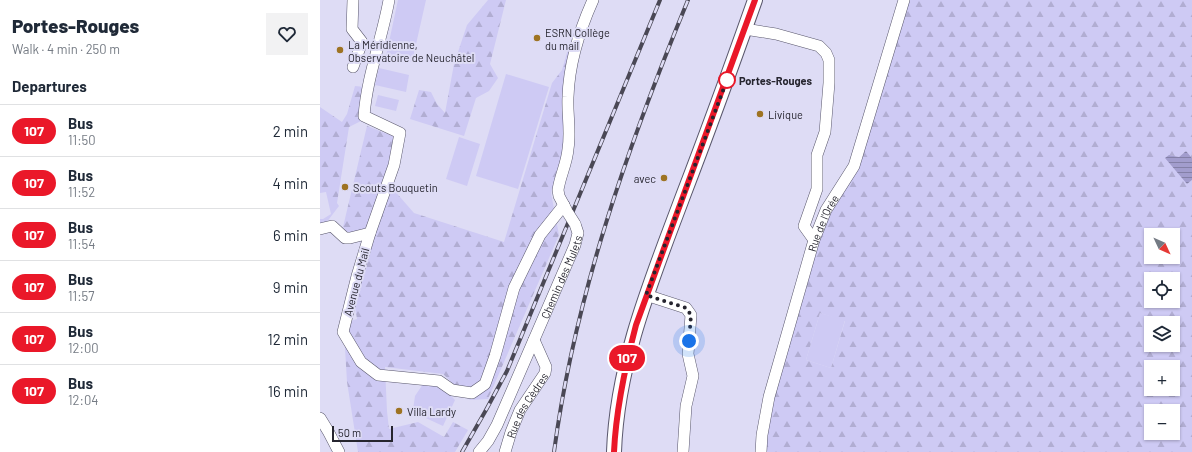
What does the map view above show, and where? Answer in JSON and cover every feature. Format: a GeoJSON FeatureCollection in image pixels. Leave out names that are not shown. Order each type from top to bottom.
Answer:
{"type":"FeatureCollection","features":[{"type":"Feature","properties":{"kind":"main road"},"geometry":{"type":"LineString","coordinates":[[614,452],[620,392],[629,351],[646,295],[756,0]]}},
{"type":"Feature","properties":{"kind":"street"},"geometry":{"type":"LineString","coordinates":[[353,0],[352,29],[362,42],[353,67]]}},
{"type":"Feature","properties":{"kind":"street","name":"Avenue du Mail"},"geometry":{"type":"LineString","coordinates":[[389,0],[385,21],[370,76],[364,116],[400,133],[394,165],[370,233],[343,332],[361,362],[378,375],[439,381],[452,390],[472,394],[485,384],[495,356],[514,288],[540,235],[566,209]]}},
{"type":"Feature","properties":{"kind":"street","name":"Chemin des Mulets"},"geometry":{"type":"LineString","coordinates":[[479,452],[492,435],[577,241],[578,230],[559,196],[558,190],[567,157],[569,140],[569,86],[582,27],[593,0]]}},
{"type":"Feature","properties":{"kind":"street","name":"Rue de l'Orée"},"geometry":{"type":"LineString","coordinates":[[762,452],[762,435],[769,397],[814,240],[826,210],[854,166],[904,0]]}},
{"type":"Feature","properties":{"kind":"street"},"geometry":{"type":"LineString","coordinates":[[745,29],[776,34],[819,46],[826,53],[829,60],[829,83],[825,132],[817,155],[817,189],[804,226],[814,240]]}},
{"type":"Feature","properties":{"kind":"street","name":"Avenue du Mail"},"geometry":{"type":"LineString","coordinates":[[320,229],[332,226],[345,238],[370,233]]}},
{"type":"Feature","properties":{"kind":"street"},"geometry":{"type":"LineString","coordinates":[[646,295],[686,308],[691,315],[688,354],[693,376],[686,406],[683,452]]}},
{"type":"Feature","properties":{"kind":"street","name":"Rue des Cèdres"},"geometry":{"type":"LineString","coordinates":[[505,452],[510,432],[520,410],[545,373],[546,367],[534,340]]}},
{"type":"Feature","properties":{"kind":"street","name":"Rue des Cèdres"},"geometry":{"type":"LineString","coordinates":[[526,357],[542,360]]}},
{"type":"Feature","properties":{"kind":"street"},"geometry":{"type":"LineString","coordinates":[[320,418],[339,452]]}},
{"type":"Feature","properties":{"kind":"green space"},"geometry":{"type":"Polygon","coordinates":[[[398,0],[426,0],[412,62],[386,56],[398,0]]]}},
{"type":"Feature","properties":{"kind":"green space"},"geometry":{"type":"Polygon","coordinates":[[[488,0],[506,0],[490,64],[498,78],[489,91],[476,98],[464,136],[410,119],[419,90],[431,92],[437,104],[445,113],[454,64],[467,25],[488,0]]]}},
{"type":"Feature","properties":{"kind":"green space"},"geometry":{"type":"Polygon","coordinates":[[[904,0],[1192,0],[1192,158],[1186,151],[1179,157],[1169,155],[1187,184],[1192,180],[1192,452],[761,452],[762,435],[814,240],[841,187],[904,0]],[[820,313],[806,360],[831,368],[845,321],[820,313]]]}},
{"type":"Feature","properties":{"kind":"green space"},"geometry":{"type":"Polygon","coordinates":[[[570,42],[573,43],[563,92],[563,157],[551,193],[559,235],[488,399],[470,400],[443,374],[385,367],[389,429],[418,422],[444,437],[453,422],[468,430],[455,452],[358,452],[347,382],[345,348],[350,321],[357,319],[355,307],[374,230],[348,234],[343,227],[367,126],[395,137],[386,181],[414,213],[504,242],[552,83],[562,70],[570,42]]]}},
{"type":"Feature","properties":{"kind":"green space"},"geometry":{"type":"Polygon","coordinates":[[[379,68],[409,75],[406,92],[375,85],[379,68]]]}},
{"type":"Feature","properties":{"kind":"green space"},"geometry":{"type":"Polygon","coordinates":[[[506,74],[549,87],[518,189],[476,176],[506,74]]]}},
{"type":"Feature","properties":{"kind":"green space"},"geometry":{"type":"Polygon","coordinates":[[[355,86],[365,87],[361,121],[349,127],[337,203],[339,206],[320,231],[320,219],[323,219],[331,214],[326,192],[320,193],[320,107],[342,122],[347,114],[355,86]]]}},
{"type":"Feature","properties":{"kind":"green space"},"geometry":{"type":"Polygon","coordinates":[[[378,95],[399,100],[396,111],[375,106],[378,95]]]}},
{"type":"Feature","properties":{"kind":"green space"},"geometry":{"type":"Polygon","coordinates":[[[459,137],[480,144],[467,186],[446,179],[459,137]]]}},
{"type":"Feature","properties":{"kind":"green space"},"geometry":{"type":"Polygon","coordinates":[[[820,313],[845,320],[831,368],[806,360],[820,313]]]}},
{"type":"Feature","properties":{"kind":"green space"},"geometry":{"type":"Polygon","coordinates":[[[423,384],[443,387],[455,400],[443,426],[417,414],[413,410],[415,396],[423,384]]]}},
{"type":"Feature","properties":{"kind":"shaded area"},"geometry":{"type":"Polygon","coordinates":[[[1186,151],[1192,158],[1192,180],[1187,184],[1165,158],[1169,155],[1179,157],[1186,151]]]}},
{"type":"Feature","properties":{"kind":"railway"},"geometry":{"type":"LineString","coordinates":[[462,452],[507,371],[660,0]]}},
{"type":"Feature","properties":{"kind":"railway"},"geometry":{"type":"LineString","coordinates":[[554,452],[563,393],[575,336],[606,222],[645,110],[688,0]]}},
{"type":"Feature","properties":{"kind":"bus line","name":"107"},"geometry":{"type":"LineString","coordinates":[[614,452],[620,392],[636,325],[649,286],[755,0]]}},
{"type":"Feature","properties":{"kind":"place","name":"ESRN Collège du mail"},"geometry":{"type":"Point","coordinates":[537,38]}},
{"type":"Feature","properties":{"kind":"place","name":"La Méridienne, Observatoire de Neuchâtel"},"geometry":{"type":"Point","coordinates":[340,50]}},
{"type":"Feature","properties":{"kind":"place","name":"Portes-Rouges"},"geometry":{"type":"Point","coordinates":[727,80]}},
{"type":"Feature","properties":{"kind":"place","name":"Livique"},"geometry":{"type":"Point","coordinates":[760,114]}},
{"type":"Feature","properties":{"kind":"place","name":"avec"},"geometry":{"type":"Point","coordinates":[664,178]}},
{"type":"Feature","properties":{"kind":"place","name":"Scouts Bouquetin"},"geometry":{"type":"Point","coordinates":[345,187]}},
{"type":"Feature","properties":{"kind":"place","name":"Villa Lardy"},"geometry":{"type":"Point","coordinates":[399,411]}},
{"type":"Feature","properties":{"kind":"route"},"geometry":{"type":"LineString","coordinates":[[689,341],[691,315],[686,308],[646,295],[727,80]]}}]}
